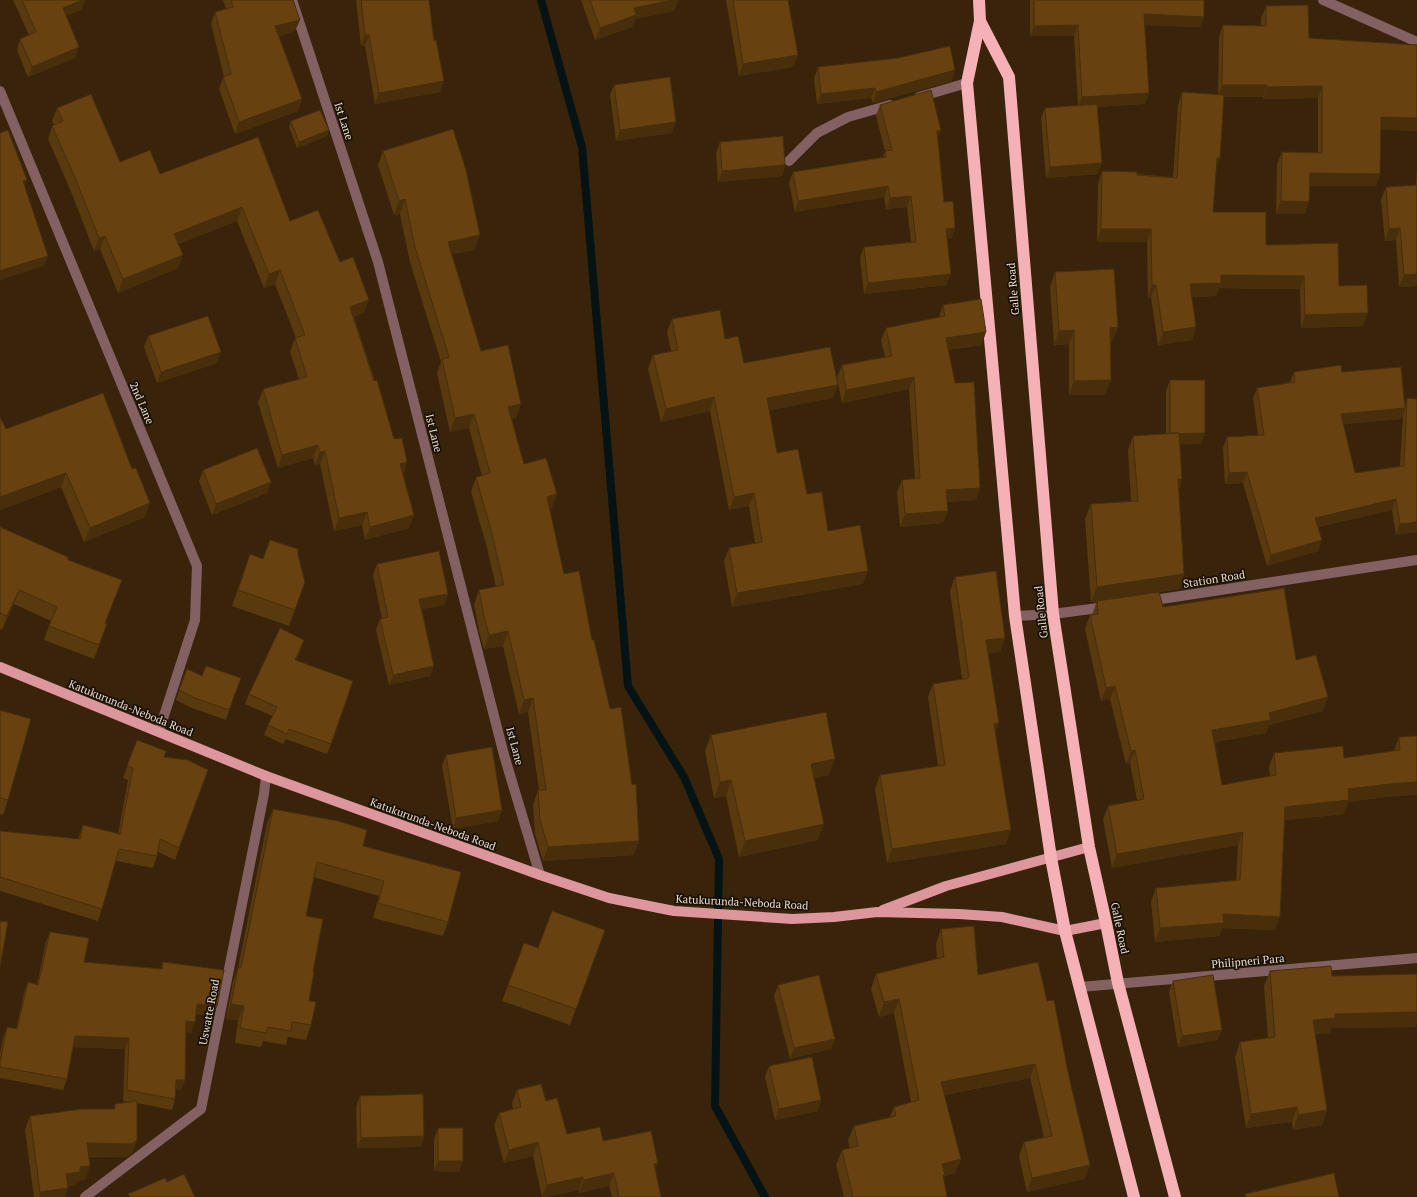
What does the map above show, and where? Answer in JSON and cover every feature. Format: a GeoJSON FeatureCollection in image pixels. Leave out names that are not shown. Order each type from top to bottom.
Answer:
{"type":"FeatureCollection","features":[{"type":"Feature","properties":{"kind":"highway","name":"Galle Road"},"geometry":{"type":"LineString","coordinates":[[979,0],[980,21],[967,83],[1015,616],[1051,858],[1065,931],[1134,1197]]}},
{"type":"Feature","properties":{"kind":"highway","name":"Galle Road"},"geometry":{"type":"LineString","coordinates":[[980,21],[1009,77],[1053,614],[1089,847],[1118,983],[1175,1197]]}},
{"type":"Feature","properties":{"kind":"main road","name":"Katukurunda-Neboda Road"},"geometry":{"type":"LineString","coordinates":[[0,668],[159,731],[266,776],[540,875],[609,898],[674,911],[792,919],[834,917],[877,912],[959,914],[1002,917],[1065,931]]}},
{"type":"Feature","properties":{"kind":"main road","name":"Katukurunda-Neboda Road"},"geometry":{"type":"LineString","coordinates":[[877,912],[946,886],[1089,847]]}},
{"type":"Feature","properties":{"kind":"main road"},"geometry":{"type":"LineString","coordinates":[[1065,931],[1106,923]]}},
{"type":"Feature","properties":{"kind":"street","name":"Ist Lane"},"geometry":{"type":"LineString","coordinates":[[292,0],[378,262],[504,755],[540,875]]}},
{"type":"Feature","properties":{"kind":"street"},"geometry":{"type":"LineString","coordinates":[[1323,0],[1417,42]]}},
{"type":"Feature","properties":{"kind":"street"},"geometry":{"type":"LineString","coordinates":[[789,161],[817,133],[848,117],[967,83]]}},
{"type":"Feature","properties":{"kind":"street","name":"2nd Lane"},"geometry":{"type":"LineString","coordinates":[[0,91],[197,566],[195,620],[159,731]]}},
{"type":"Feature","properties":{"kind":"street","name":"Station Road"},"geometry":{"type":"LineString","coordinates":[[1135,603],[1417,560]]}},
{"type":"Feature","properties":{"kind":"street"},"geometry":{"type":"LineString","coordinates":[[1015,616],[1053,614],[1112,606]]}},
{"type":"Feature","properties":{"kind":"street","name":"Uswatte Road"},"geometry":{"type":"LineString","coordinates":[[85,1197],[201,1109],[264,794],[266,776]]}},
{"type":"Feature","properties":{"kind":"street","name":"Philipneri Para"},"geometry":{"type":"LineString","coordinates":[[1080,987],[1417,958]]}},
{"type":"Feature","properties":{"kind":"building"},"geometry":{"type":"Polygon","coordinates":[[[22,0],[82,0],[63,8],[79,47],[32,67],[20,39],[36,32],[22,0]]]}},
{"type":"Feature","properties":{"kind":"building"},"geometry":{"type":"Polygon","coordinates":[[[231,0],[293,0],[300,20],[275,26],[302,99],[239,122],[223,77],[231,74],[215,12],[233,7],[231,0]]]}},
{"type":"Feature","properties":{"kind":"building"},"geometry":{"type":"Polygon","coordinates":[[[361,0],[429,0],[434,41],[436,40],[444,81],[379,93],[369,35],[365,35],[361,0]]]}},
{"type":"Feature","properties":{"kind":"building"},"geometry":{"type":"Polygon","coordinates":[[[590,0],[673,0],[634,8],[636,15],[600,28],[590,0]]]}},
{"type":"Feature","properties":{"kind":"building"},"geometry":{"type":"Polygon","coordinates":[[[733,0],[788,0],[798,55],[743,64],[733,0]]]}},
{"type":"Feature","properties":{"kind":"building"},"geometry":{"type":"Polygon","coordinates":[[[1034,0],[1204,0],[1204,17],[1144,14],[1149,93],[1082,97],[1078,25],[1034,26],[1034,0]]]}},
{"type":"Feature","properties":{"kind":"building"},"geometry":{"type":"Polygon","coordinates":[[[1308,5],[1309,38],[1417,45],[1417,118],[1381,117],[1380,174],[1310,173],[1309,202],[1281,201],[1282,152],[1322,153],[1322,86],[1267,87],[1267,85],[1222,85],[1223,25],[1266,26],[1266,6],[1308,5]]]}},
{"type":"Feature","properties":{"kind":"building"},"geometry":{"type":"Polygon","coordinates":[[[950,46],[955,70],[876,92],[875,88],[821,94],[818,67],[898,58],[950,46]]]}},
{"type":"Feature","properties":{"kind":"building"},"geometry":{"type":"Polygon","coordinates":[[[670,77],[676,122],[620,130],[614,85],[670,77]]]}},
{"type":"Feature","properties":{"kind":"building"},"geometry":{"type":"Polygon","coordinates":[[[931,90],[941,130],[937,131],[944,202],[953,201],[955,228],[946,229],[951,274],[868,283],[864,247],[916,242],[911,196],[890,198],[888,186],[798,201],[793,172],[886,157],[885,151],[892,150],[880,105],[931,90]]]}},
{"type":"Feature","properties":{"kind":"building"},"geometry":{"type":"Polygon","coordinates":[[[1182,92],[1224,95],[1220,158],[1217,158],[1213,212],[1266,212],[1266,245],[1338,243],[1339,286],[1367,285],[1368,313],[1305,315],[1304,276],[1221,275],[1221,283],[1190,284],[1196,327],[1163,332],[1156,285],[1152,285],[1151,229],[1101,229],[1102,171],[1137,172],[1137,175],[1177,178],[1182,92]]]}},
{"type":"Feature","properties":{"kind":"building"},"geometry":{"type":"Polygon","coordinates":[[[91,94],[120,162],[150,150],[160,174],[258,137],[290,221],[318,210],[340,262],[353,257],[369,300],[350,307],[374,381],[377,380],[394,439],[402,438],[407,462],[400,464],[414,515],[370,527],[367,512],[339,518],[325,451],[320,452],[318,445],[282,455],[263,389],[307,377],[295,338],[305,335],[280,270],[269,274],[242,207],[174,234],[183,255],[123,279],[105,236],[99,238],[76,180],[52,126],[63,121],[57,108],[91,94]]]}},
{"type":"Feature","properties":{"kind":"building"},"geometry":{"type":"Polygon","coordinates":[[[1097,104],[1102,163],[1050,167],[1045,108],[1097,104]]]}},
{"type":"Feature","properties":{"kind":"building"},"geometry":{"type":"Polygon","coordinates":[[[320,110],[329,130],[299,142],[291,121],[320,110]]]}},
{"type":"Feature","properties":{"kind":"building"},"geometry":{"type":"Polygon","coordinates":[[[453,129],[466,170],[480,235],[448,242],[481,351],[508,345],[521,404],[508,407],[524,464],[546,458],[557,494],[547,497],[564,574],[579,571],[592,640],[594,640],[610,709],[621,707],[632,785],[636,784],[639,841],[548,847],[540,820],[538,790],[546,790],[533,698],[524,700],[508,631],[489,635],[484,616],[479,590],[504,585],[491,530],[476,477],[490,473],[474,414],[455,418],[442,359],[449,357],[415,247],[405,199],[399,201],[383,151],[453,129]]]}},
{"type":"Feature","properties":{"kind":"building"},"geometry":{"type":"Polygon","coordinates":[[[8,130],[27,180],[23,181],[48,256],[0,271],[0,133],[8,130]]]}},
{"type":"Feature","properties":{"kind":"building"},"geometry":{"type":"Polygon","coordinates":[[[783,136],[785,165],[722,171],[720,142],[783,136]]]}},
{"type":"Feature","properties":{"kind":"building"},"geometry":{"type":"Polygon","coordinates":[[[1417,185],[1417,274],[1404,275],[1400,228],[1389,229],[1386,187],[1417,185]]]}},
{"type":"Feature","properties":{"kind":"building"},"geometry":{"type":"Polygon","coordinates":[[[1114,269],[1118,327],[1110,328],[1111,380],[1074,381],[1074,330],[1059,331],[1055,272],[1114,269]]]}},
{"type":"Feature","properties":{"kind":"building"},"geometry":{"type":"Polygon","coordinates":[[[981,299],[986,332],[946,338],[955,383],[974,382],[980,488],[946,490],[948,511],[905,514],[902,480],[920,478],[914,377],[846,390],[842,365],[892,356],[886,328],[945,316],[943,305],[981,299]]]}},
{"type":"Feature","properties":{"kind":"building"},"geometry":{"type":"Polygon","coordinates":[[[720,310],[725,339],[738,336],[744,363],[830,347],[838,385],[767,398],[777,453],[798,449],[807,494],[822,492],[828,531],[860,525],[868,571],[737,593],[729,548],[762,542],[754,493],[734,497],[714,397],[666,409],[653,355],[678,350],[672,319],[720,310]]]}},
{"type":"Feature","properties":{"kind":"building"},"geometry":{"type":"Polygon","coordinates":[[[208,316],[221,352],[161,372],[148,336],[208,316]]]}},
{"type":"Feature","properties":{"kind":"building"},"geometry":{"type":"Polygon","coordinates":[[[1341,365],[1342,372],[1401,367],[1405,408],[1341,414],[1355,473],[1404,466],[1407,398],[1417,399],[1417,522],[1400,524],[1396,499],[1315,518],[1322,540],[1271,555],[1247,472],[1229,473],[1227,437],[1264,435],[1257,388],[1295,382],[1294,372],[1341,365]]]}},
{"type":"Feature","properties":{"kind":"building"},"geometry":{"type":"Polygon","coordinates":[[[1170,380],[1205,380],[1205,433],[1170,433],[1170,380]]]}},
{"type":"Feature","properties":{"kind":"building"},"geometry":{"type":"Polygon","coordinates":[[[103,393],[132,469],[136,468],[150,503],[90,528],[66,473],[0,497],[0,417],[6,429],[103,393]]]}},
{"type":"Feature","properties":{"kind":"building"},"geometry":{"type":"Polygon","coordinates":[[[1179,433],[1182,479],[1178,479],[1184,574],[1097,587],[1091,504],[1138,501],[1133,436],[1179,433]]]}},
{"type":"Feature","properties":{"kind":"building"},"geometry":{"type":"Polygon","coordinates":[[[257,448],[271,482],[216,504],[203,470],[257,448]]]}},
{"type":"Feature","properties":{"kind":"building"},"geometry":{"type":"Polygon","coordinates":[[[0,527],[68,557],[68,560],[122,580],[105,623],[107,624],[99,645],[49,626],[57,607],[19,590],[7,616],[0,613],[0,527]]]}},
{"type":"Feature","properties":{"kind":"building"},"geometry":{"type":"Polygon","coordinates":[[[270,540],[298,549],[298,555],[305,582],[295,610],[238,590],[250,554],[263,559],[270,540]]]}},
{"type":"Feature","properties":{"kind":"building"},"geometry":{"type":"Polygon","coordinates":[[[439,551],[448,594],[419,599],[434,666],[393,675],[380,619],[388,617],[377,564],[439,551]]]}},
{"type":"Feature","properties":{"kind":"building"},"geometry":{"type":"Polygon","coordinates":[[[996,571],[1005,638],[986,640],[999,723],[994,724],[1011,830],[892,849],[880,775],[945,765],[933,684],[969,678],[955,577],[996,571]]]}},
{"type":"Feature","properties":{"kind":"building"},"geometry":{"type":"Polygon","coordinates":[[[1284,588],[1296,660],[1316,655],[1328,697],[1269,713],[1271,720],[1212,730],[1222,785],[1276,775],[1274,753],[1343,746],[1344,758],[1400,750],[1399,737],[1417,736],[1417,782],[1348,789],[1349,800],[1285,807],[1280,917],[1223,914],[1224,923],[1160,928],[1156,888],[1240,880],[1243,832],[1117,854],[1108,806],[1144,799],[1135,750],[1131,751],[1115,686],[1106,688],[1090,615],[1098,614],[1097,601],[1159,592],[1163,607],[1284,588]]]}},
{"type":"Feature","properties":{"kind":"building"},"geometry":{"type":"Polygon","coordinates":[[[280,628],[304,640],[295,660],[353,681],[331,744],[289,729],[287,734],[268,725],[277,707],[249,694],[280,628]]]}},
{"type":"Feature","properties":{"kind":"building"},"geometry":{"type":"Polygon","coordinates":[[[206,666],[241,678],[229,710],[195,698],[179,690],[187,669],[202,676],[206,666]]]}},
{"type":"Feature","properties":{"kind":"building"},"geometry":{"type":"Polygon","coordinates":[[[0,710],[31,719],[8,800],[0,798],[0,710]]]}},
{"type":"Feature","properties":{"kind":"building"},"geometry":{"type":"Polygon","coordinates":[[[826,712],[835,759],[811,764],[824,824],[745,841],[731,780],[720,782],[711,735],[826,712]]]}},
{"type":"Feature","properties":{"kind":"building"},"geometry":{"type":"Polygon","coordinates":[[[137,740],[166,751],[164,757],[188,760],[208,770],[179,848],[160,839],[157,856],[119,849],[102,909],[0,877],[0,831],[80,839],[83,825],[120,834],[133,768],[127,766],[137,740]]]}},
{"type":"Feature","properties":{"kind":"building"},"geometry":{"type":"Polygon","coordinates":[[[492,747],[502,810],[456,818],[446,755],[492,747]]]}},
{"type":"Feature","properties":{"kind":"building"},"geometry":{"type":"Polygon","coordinates":[[[273,809],[338,821],[367,830],[363,846],[461,872],[448,922],[378,903],[384,881],[317,862],[306,916],[323,919],[309,1001],[316,1002],[311,1025],[292,1022],[291,1031],[268,1027],[266,1033],[240,1028],[244,1006],[231,1004],[238,968],[241,968],[273,809]]]}},
{"type":"Feature","properties":{"kind":"building"},"geometry":{"type":"Polygon","coordinates":[[[552,911],[605,930],[576,1009],[508,985],[524,943],[538,948],[552,911]]]}},
{"type":"Feature","properties":{"kind":"building"},"geometry":{"type":"Polygon","coordinates":[[[0,921],[8,922],[0,967],[0,921]]]}},
{"type":"Feature","properties":{"kind":"building"},"geometry":{"type":"Polygon","coordinates":[[[974,926],[978,975],[1038,962],[1047,1001],[1054,1000],[1069,1077],[1090,1165],[1032,1178],[1024,1142],[1052,1136],[1035,1064],[941,1082],[961,1159],[942,1164],[945,1175],[943,1175],[947,1197],[853,1197],[842,1150],[858,1146],[854,1126],[896,1116],[894,1107],[919,1100],[899,999],[884,1002],[876,974],[944,957],[941,929],[974,926]]]}},
{"type":"Feature","properties":{"kind":"building"},"geometry":{"type":"Polygon","coordinates":[[[50,932],[89,938],[84,962],[162,969],[163,962],[224,970],[217,1006],[197,1004],[195,1022],[186,1021],[185,1080],[176,1080],[175,1099],[127,1090],[129,1038],[75,1036],[67,1079],[0,1067],[7,1027],[17,1029],[28,982],[38,985],[50,932]]]}},
{"type":"Feature","properties":{"kind":"building"},"geometry":{"type":"Polygon","coordinates":[[[1331,966],[1332,976],[1417,974],[1417,1012],[1335,1014],[1335,1018],[1313,1020],[1327,1110],[1298,1115],[1297,1107],[1251,1114],[1240,1042],[1275,1037],[1270,971],[1331,966]]]}},
{"type":"Feature","properties":{"kind":"building"},"geometry":{"type":"Polygon","coordinates":[[[819,975],[835,1039],[794,1048],[778,985],[819,975]]]}},
{"type":"Feature","properties":{"kind":"building"},"geometry":{"type":"Polygon","coordinates":[[[1213,975],[1222,1030],[1182,1036],[1173,981],[1213,975]]]}},
{"type":"Feature","properties":{"kind":"building"},"geometry":{"type":"Polygon","coordinates":[[[812,1057],[821,1100],[779,1109],[769,1066],[812,1057]]]}},
{"type":"Feature","properties":{"kind":"building"},"geometry":{"type":"Polygon","coordinates":[[[541,1084],[546,1101],[557,1098],[567,1134],[600,1127],[603,1141],[651,1131],[658,1163],[654,1164],[661,1197],[619,1197],[614,1173],[584,1180],[583,1177],[547,1185],[538,1142],[509,1150],[499,1113],[521,1107],[517,1090],[541,1084]]]}},
{"type":"Feature","properties":{"kind":"building"},"geometry":{"type":"Polygon","coordinates":[[[423,1094],[424,1136],[361,1138],[360,1096],[423,1094]]]}},
{"type":"Feature","properties":{"kind":"building"},"geometry":{"type":"Polygon","coordinates":[[[137,1101],[137,1140],[132,1144],[87,1143],[90,1166],[80,1167],[80,1172],[66,1174],[68,1188],[40,1192],[30,1116],[82,1109],[115,1109],[115,1104],[137,1101]]]}},
{"type":"Feature","properties":{"kind":"building"},"geometry":{"type":"Polygon","coordinates":[[[438,1128],[463,1128],[463,1161],[438,1161],[438,1128]]]}},
{"type":"Feature","properties":{"kind":"building"},"geometry":{"type":"Polygon","coordinates":[[[1334,1173],[1339,1197],[1246,1197],[1245,1194],[1334,1173]]]}},
{"type":"Feature","properties":{"kind":"building"},"geometry":{"type":"Polygon","coordinates":[[[184,1174],[195,1197],[130,1197],[128,1194],[165,1178],[167,1182],[184,1174]]]}},
{"type":"Feature","properties":{"kind":"waterway"},"geometry":{"type":"LineString","coordinates":[[541,0],[582,147],[628,686],[684,777],[719,859],[715,1106],[765,1197]]}}]}
